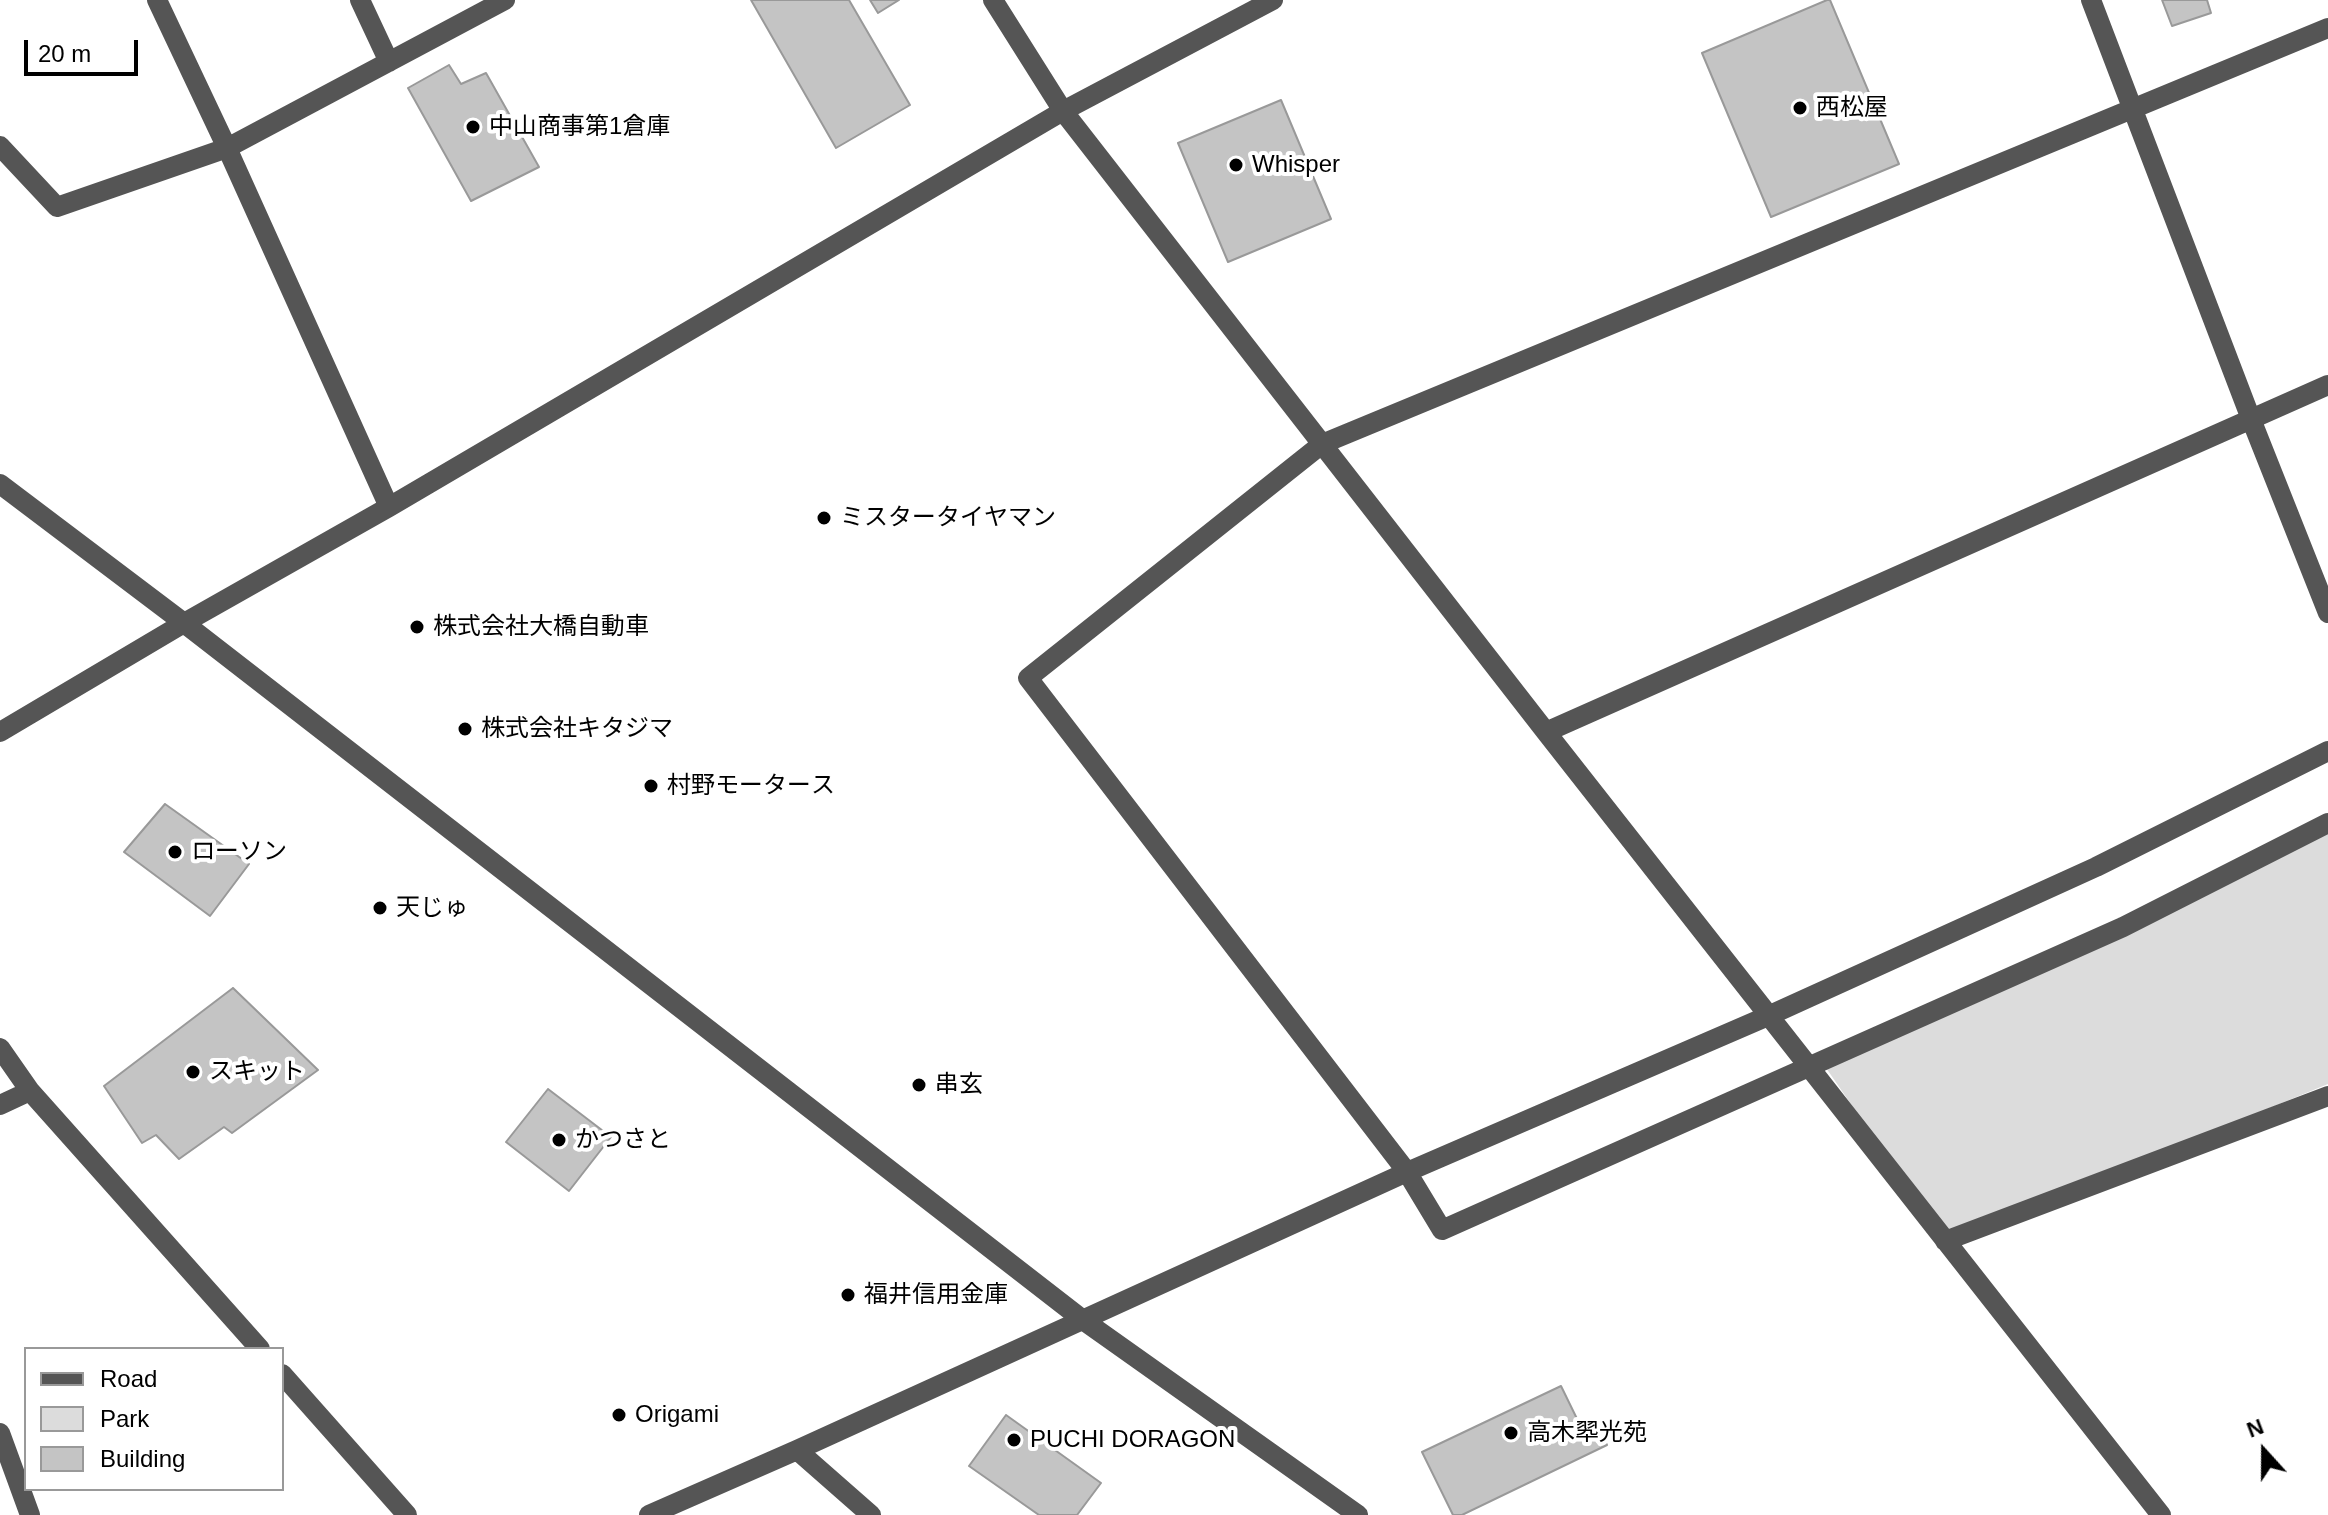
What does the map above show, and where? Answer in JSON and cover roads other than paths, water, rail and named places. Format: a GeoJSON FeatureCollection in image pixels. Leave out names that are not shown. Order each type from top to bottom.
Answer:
{"type":"FeatureCollection","features":[{"type":"Feature","properties":{"kind":"street"},"geometry":{"type":"LineString","coordinates":[[157,0],[389,507]]}},
{"type":"Feature","properties":{"kind":"street"},"geometry":{"type":"LineString","coordinates":[[360,0],[389,62]]}},
{"type":"Feature","properties":{"kind":"street"},"geometry":{"type":"LineString","coordinates":[[0,146],[57,207],[227,148],[505,0]]}},
{"type":"Feature","properties":{"kind":"street"},"geometry":{"type":"LineString","coordinates":[[993,0],[1063,111],[2161,1515]]}},
{"type":"Feature","properties":{"kind":"street"},"geometry":{"type":"LineString","coordinates":[[0,732],[1063,111],[1273,0]]}},
{"type":"Feature","properties":{"kind":"street"},"geometry":{"type":"LineString","coordinates":[[2091,0],[2328,613]]}},
{"type":"Feature","properties":{"kind":"street"},"geometry":{"type":"LineString","coordinates":[[2328,28],[1322,444],[1028,678],[1407,1172],[1442,1230],[2123,927],[2328,823]]}},
{"type":"Feature","properties":{"kind":"street"},"geometry":{"type":"LineString","coordinates":[[1546,732],[2328,385]]}},
{"type":"Feature","properties":{"kind":"street"},"geometry":{"type":"LineString","coordinates":[[0,484],[184,623],[1083,1320],[1358,1515]]}},
{"type":"Feature","properties":{"kind":"street"},"geometry":{"type":"LineString","coordinates":[[649,1515],[1407,1172],[1768,1016],[2096,867],[2328,751]]}},
{"type":"Feature","properties":{"kind":"street"},"geometry":{"type":"LineString","coordinates":[[0,1048],[30,1091],[258,1347]]}},
{"type":"Feature","properties":{"kind":"street"},"geometry":{"type":"LineString","coordinates":[[0,1105],[30,1091]]}},
{"type":"Feature","properties":{"kind":"street"},"geometry":{"type":"LineString","coordinates":[[1945,1241],[2328,1096]]}},
{"type":"Feature","properties":{"kind":"street"},"geometry":{"type":"LineString","coordinates":[[284,1376],[407,1515]]}},
{"type":"Feature","properties":{"kind":"street"},"geometry":{"type":"LineString","coordinates":[[0,1433],[30,1515]]}},
{"type":"Feature","properties":{"kind":"street"},"geometry":{"type":"LineString","coordinates":[[797,1450],[871,1515]]}},
{"type":"Feature","properties":{"kind":"place","name":"西松屋"},"geometry":{"type":"Point","coordinates":[1800,108]}},
{"type":"Feature","properties":{"kind":"place","name":"中山商事第1倉庫"},"geometry":{"type":"Point","coordinates":[473,127]}},
{"type":"Feature","properties":{"kind":"place","name":"Whisper"},"geometry":{"type":"Point","coordinates":[1236,165]}},
{"type":"Feature","properties":{"kind":"place","name":"ミスタータイヤマン"},"geometry":{"type":"Point","coordinates":[824,518]}},
{"type":"Feature","properties":{"kind":"place","name":"株式会社大橋自動車"},"geometry":{"type":"Point","coordinates":[417,627]}},
{"type":"Feature","properties":{"kind":"place","name":"株式会社キタジマ"},"geometry":{"type":"Point","coordinates":[465,729]}},
{"type":"Feature","properties":{"kind":"place","name":"村野モータース"},"geometry":{"type":"Point","coordinates":[651,786]}},
{"type":"Feature","properties":{"kind":"place","name":"ローソン"},"geometry":{"type":"Point","coordinates":[175,852]}},
{"type":"Feature","properties":{"kind":"place","name":"天じゅ"},"geometry":{"type":"Point","coordinates":[380,908]}},
{"type":"Feature","properties":{"kind":"place","name":"スキット"},"geometry":{"type":"Point","coordinates":[193,1072]}},
{"type":"Feature","properties":{"kind":"place","name":"串玄"},"geometry":{"type":"Point","coordinates":[919,1085]}},
{"type":"Feature","properties":{"kind":"place","name":"かつさと"},"geometry":{"type":"Point","coordinates":[559,1140]}},
{"type":"Feature","properties":{"kind":"place","name":"福井信用金庫"},"geometry":{"type":"Point","coordinates":[848,1295]}},
{"type":"Feature","properties":{"kind":"place","name":"Origami"},"geometry":{"type":"Point","coordinates":[619,1415]}},
{"type":"Feature","properties":{"kind":"place","name":"高木翆光苑"},"geometry":{"type":"Point","coordinates":[1511,1433]}},
{"type":"Feature","properties":{"kind":"place","name":"PUCHI DORAGON"},"geometry":{"type":"Point","coordinates":[1014,1440]}}]}
